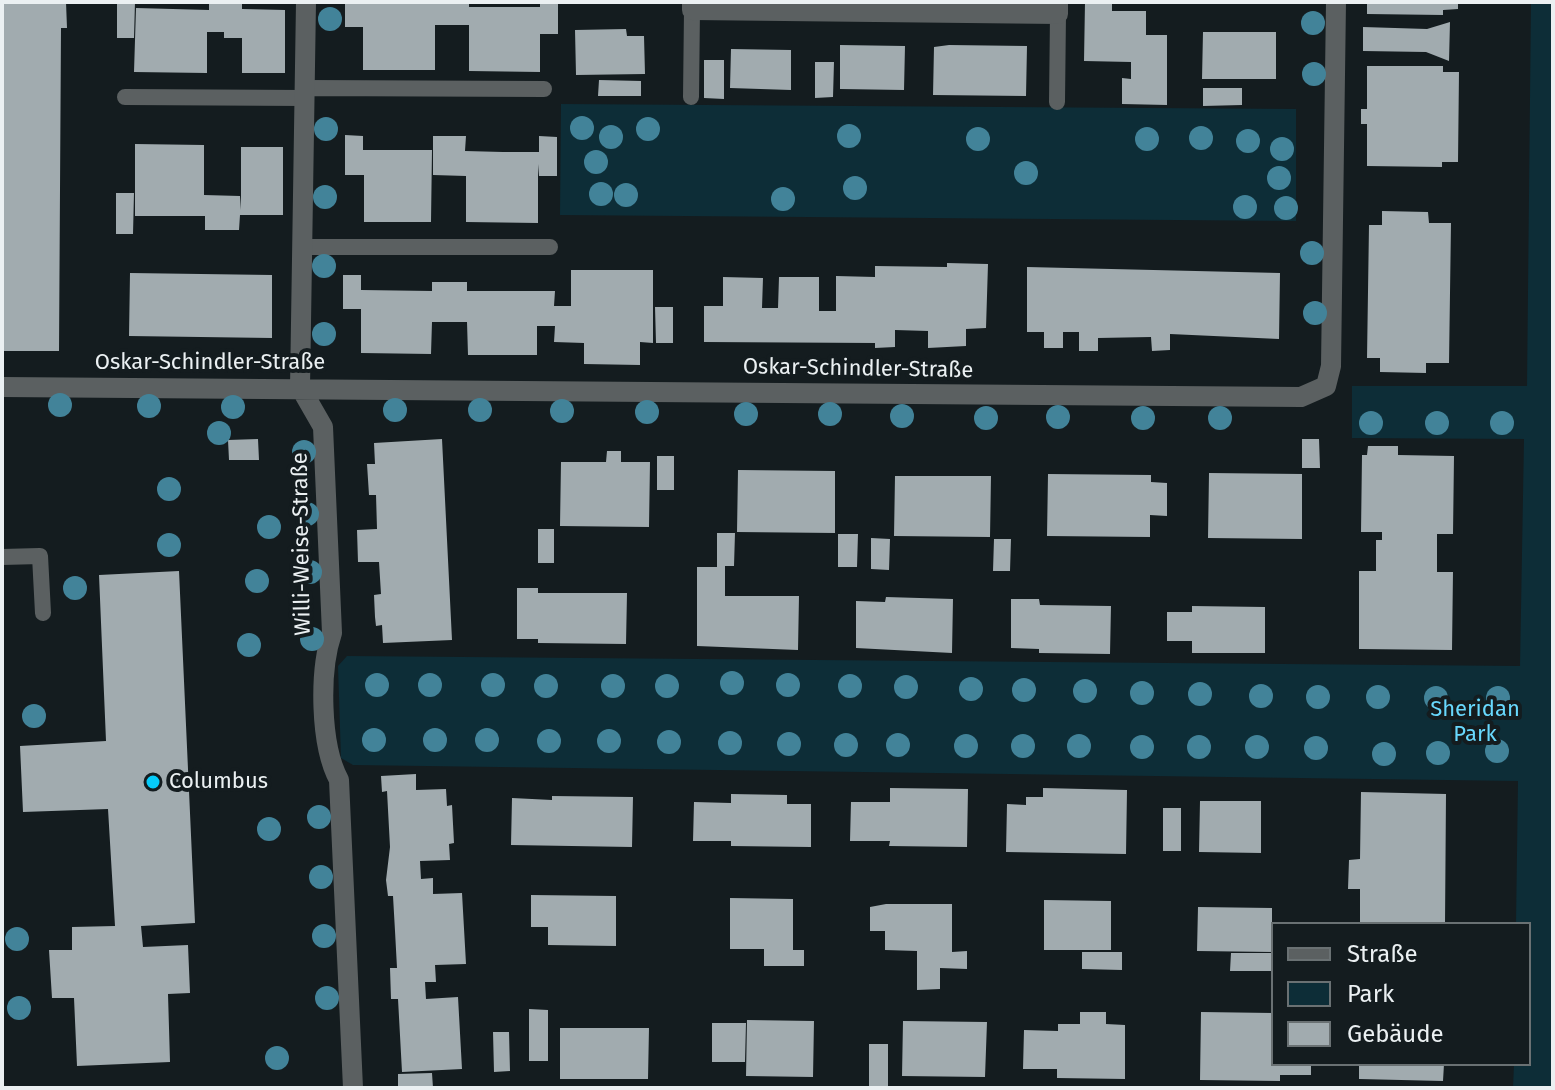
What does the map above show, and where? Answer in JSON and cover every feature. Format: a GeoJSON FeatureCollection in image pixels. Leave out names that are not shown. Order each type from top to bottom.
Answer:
{"type":"FeatureCollection","features":[{"type":"Feature","properties":{"kind":"street"},"geometry":{"type":"LineString","coordinates":[[300,387],[306,2]]}},
{"type":"Feature","properties":{"kind":"street","name":"Oskar-Schindler-Straße"},"geometry":{"type":"LineString","coordinates":[[2,387],[1301,397],[1326,386],[1331,366],[1336,2]]}},
{"type":"Feature","properties":{"kind":"street"},"geometry":{"type":"LineString","coordinates":[[692,6],[1058,8]]}},
{"type":"Feature","properties":{"kind":"street","name":"Willi-Weise-Straße"},"geometry":{"type":"LineString","coordinates":[[300,387],[323,427],[332,633],[324,657],[326,709],[329,761],[339,780],[353,1088]]}},
{"type":"Feature","properties":{"kind":"lane"},"geometry":{"type":"LineString","coordinates":[[691,97],[692,6]]}},
{"type":"Feature","properties":{"kind":"lane"},"geometry":{"type":"LineString","coordinates":[[1057,102],[1058,8]]}},
{"type":"Feature","properties":{"kind":"lane"},"geometry":{"type":"LineString","coordinates":[[125,97],[544,89]]}},
{"type":"Feature","properties":{"kind":"lane"},"geometry":{"type":"LineString","coordinates":[[302,247],[550,247]]}},
{"type":"Feature","properties":{"kind":"lane"},"geometry":{"type":"LineString","coordinates":[[2,557],[40,556],[43,613]]}},
{"type":"Feature","properties":{"kind":"green space","name":"Sheridan Park"},"geometry":{"type":"Polygon","coordinates":[[[1531,2],[1553,2],[1553,1088],[1513,1088],[1514,1066],[1531,1066],[1531,922],[1516,922],[1518,781],[353,765],[341,758],[338,666],[347,656],[1520,666],[1524,439],[1352,438],[1352,386],[1527,386],[1531,2]]]}},
{"type":"Feature","properties":{"kind":"green space"},"geometry":{"type":"Polygon","coordinates":[[[561,104],[1296,109],[1296,221],[560,215],[561,104]]]}},
{"type":"Feature","properties":{"kind":"building"},"geometry":{"type":"Polygon","coordinates":[[[2,2],[66,2],[67,28],[61,28],[59,351],[2,351],[2,2]]]}},
{"type":"Feature","properties":{"kind":"building"},"geometry":{"type":"Polygon","coordinates":[[[117,2],[135,2],[134,38],[117,38],[117,2]]]}},
{"type":"Feature","properties":{"kind":"building"},"geometry":{"type":"Polygon","coordinates":[[[209,2],[242,2],[242,9],[285,10],[285,73],[242,73],[242,38],[224,38],[224,32],[207,32],[207,73],[134,72],[136,8],[209,10],[209,2]]]}},
{"type":"Feature","properties":{"kind":"building"},"geometry":{"type":"Polygon","coordinates":[[[345,2],[469,2],[469,7],[540,7],[540,2],[558,2],[558,34],[540,34],[540,72],[469,71],[469,25],[435,25],[435,70],[363,70],[363,27],[345,27],[345,2]]]}},
{"type":"Feature","properties":{"kind":"building"},"geometry":{"type":"Polygon","coordinates":[[[1085,2],[1112,2],[1112,11],[1146,11],[1146,35],[1167,35],[1167,105],[1122,104],[1122,78],[1131,79],[1131,62],[1084,61],[1085,2]]]}},
{"type":"Feature","properties":{"kind":"building"},"geometry":{"type":"Polygon","coordinates":[[[1367,2],[1458,2],[1458,9],[1443,10],[1443,15],[1367,14],[1367,2]]]}},
{"type":"Feature","properties":{"kind":"building"},"geometry":{"type":"Polygon","coordinates":[[[1450,22],[1449,61],[1426,52],[1363,51],[1363,27],[1427,29],[1450,22]]]}},
{"type":"Feature","properties":{"kind":"building"},"geometry":{"type":"Polygon","coordinates":[[[626,29],[627,36],[644,36],[645,74],[576,75],[575,30],[626,29]]]}},
{"type":"Feature","properties":{"kind":"building"},"geometry":{"type":"Polygon","coordinates":[[[1203,32],[1276,32],[1276,79],[1202,79],[1203,32]]]}},
{"type":"Feature","properties":{"kind":"building"},"geometry":{"type":"Polygon","coordinates":[[[840,45],[905,46],[904,90],[840,89],[840,45]]]}},
{"type":"Feature","properties":{"kind":"building"},"geometry":{"type":"Polygon","coordinates":[[[1027,46],[1026,96],[933,95],[934,47],[1027,46]]]}},
{"type":"Feature","properties":{"kind":"building"},"geometry":{"type":"Polygon","coordinates":[[[731,49],[791,50],[791,90],[730,88],[731,49]]]}},
{"type":"Feature","properties":{"kind":"building"},"geometry":{"type":"Polygon","coordinates":[[[704,60],[724,60],[724,99],[704,98],[704,60]]]}},
{"type":"Feature","properties":{"kind":"building"},"geometry":{"type":"Polygon","coordinates":[[[815,62],[834,62],[833,97],[815,98],[815,62]]]}},
{"type":"Feature","properties":{"kind":"building"},"geometry":{"type":"Polygon","coordinates":[[[1367,66],[1443,66],[1443,72],[1459,72],[1458,162],[1442,162],[1442,167],[1367,166],[1367,124],[1361,124],[1361,109],[1367,109],[1367,66]]]}},
{"type":"Feature","properties":{"kind":"building"},"geometry":{"type":"Polygon","coordinates":[[[599,80],[641,81],[641,96],[598,96],[599,80]]]}},
{"type":"Feature","properties":{"kind":"building"},"geometry":{"type":"Polygon","coordinates":[[[1203,88],[1242,88],[1242,105],[1203,106],[1203,88]]]}},
{"type":"Feature","properties":{"kind":"building"},"geometry":{"type":"Polygon","coordinates":[[[345,135],[363,136],[363,150],[432,150],[431,222],[364,222],[364,175],[345,175],[345,135]]]}},
{"type":"Feature","properties":{"kind":"building"},"geometry":{"type":"Polygon","coordinates":[[[433,136],[466,136],[465,151],[503,152],[539,152],[539,136],[557,137],[557,176],[539,176],[538,164],[538,223],[466,222],[466,176],[433,175],[433,136]]]}},
{"type":"Feature","properties":{"kind":"building"},"geometry":{"type":"Polygon","coordinates":[[[135,144],[204,145],[204,195],[240,196],[241,210],[241,147],[283,147],[283,215],[240,215],[239,230],[205,230],[205,216],[135,216],[135,144]]]}},
{"type":"Feature","properties":{"kind":"building"},"geometry":{"type":"Polygon","coordinates":[[[116,193],[134,193],[133,234],[116,234],[116,193]]]}},
{"type":"Feature","properties":{"kind":"building"},"geometry":{"type":"Polygon","coordinates":[[[1382,211],[1428,212],[1429,223],[1451,223],[1449,363],[1426,363],[1426,373],[1380,372],[1380,358],[1367,358],[1369,225],[1382,225],[1382,211]]]}},
{"type":"Feature","properties":{"kind":"building"},"geometry":{"type":"Polygon","coordinates":[[[947,263],[988,264],[986,328],[966,329],[966,346],[928,348],[928,331],[895,330],[895,347],[875,348],[875,343],[704,342],[704,306],[723,306],[723,277],[763,278],[762,308],[778,308],[779,277],[819,277],[819,311],[836,311],[836,276],[875,277],[875,266],[947,267],[947,263]]]}},
{"type":"Feature","properties":{"kind":"building"},"geometry":{"type":"Polygon","coordinates":[[[1027,267],[1280,273],[1279,339],[1170,334],[1170,350],[1152,351],[1151,337],[1098,338],[1098,351],[1079,351],[1079,332],[1063,332],[1063,348],[1044,348],[1044,332],[1027,332],[1027,267]]]}},
{"type":"Feature","properties":{"kind":"building"},"geometry":{"type":"Polygon","coordinates":[[[571,270],[653,270],[653,343],[640,342],[640,365],[584,364],[584,343],[554,342],[555,326],[537,326],[537,355],[468,355],[467,322],[432,322],[431,354],[361,353],[361,309],[343,309],[343,275],[361,275],[361,290],[432,291],[432,282],[467,282],[467,291],[555,291],[554,306],[571,306],[571,270]]]}},
{"type":"Feature","properties":{"kind":"building"},"geometry":{"type":"Polygon","coordinates":[[[130,273],[272,275],[272,338],[129,336],[130,273]]]}},
{"type":"Feature","properties":{"kind":"building"},"geometry":{"type":"Polygon","coordinates":[[[655,307],[673,307],[673,343],[656,343],[655,307]]]}},
{"type":"Feature","properties":{"kind":"building"},"geometry":{"type":"Polygon","coordinates":[[[258,439],[259,460],[229,460],[228,440],[258,439]]]}},
{"type":"Feature","properties":{"kind":"building"},"geometry":{"type":"Polygon","coordinates":[[[442,439],[452,640],[383,643],[382,625],[376,626],[375,617],[374,595],[381,594],[379,562],[358,562],[357,530],[377,529],[376,495],[369,495],[367,464],[375,464],[374,443],[442,439]]]}},
{"type":"Feature","properties":{"kind":"building"},"geometry":{"type":"Polygon","coordinates":[[[1302,439],[1319,439],[1320,468],[1302,468],[1302,439]]]}},
{"type":"Feature","properties":{"kind":"building"},"geometry":{"type":"Polygon","coordinates":[[[1368,446],[1398,446],[1398,455],[1454,456],[1453,534],[1437,534],[1437,572],[1453,572],[1452,650],[1359,649],[1359,571],[1376,571],[1376,540],[1382,540],[1382,532],[1361,532],[1362,455],[1367,455],[1368,446]]]}},
{"type":"Feature","properties":{"kind":"building"},"geometry":{"type":"Polygon","coordinates":[[[607,451],[621,451],[621,462],[650,462],[649,527],[560,526],[561,462],[606,462],[607,451]]]}},
{"type":"Feature","properties":{"kind":"building"},"geometry":{"type":"Polygon","coordinates":[[[657,456],[674,456],[674,490],[657,490],[657,456]]]}},
{"type":"Feature","properties":{"kind":"building"},"geometry":{"type":"Polygon","coordinates":[[[738,470],[835,471],[835,533],[737,532],[738,470]]]}},
{"type":"Feature","properties":{"kind":"building"},"geometry":{"type":"Polygon","coordinates":[[[1209,473],[1302,474],[1302,539],[1208,538],[1209,473]]]}},
{"type":"Feature","properties":{"kind":"building"},"geometry":{"type":"Polygon","coordinates":[[[1048,474],[1151,475],[1151,482],[1167,483],[1167,516],[1150,515],[1150,537],[1047,536],[1048,474]]]}},
{"type":"Feature","properties":{"kind":"building"},"geometry":{"type":"Polygon","coordinates":[[[895,476],[991,476],[990,537],[894,536],[895,476]]]}},
{"type":"Feature","properties":{"kind":"building"},"geometry":{"type":"Polygon","coordinates":[[[538,529],[554,529],[554,563],[538,563],[538,529]]]}},
{"type":"Feature","properties":{"kind":"building"},"geometry":{"type":"Polygon","coordinates":[[[717,533],[735,533],[734,566],[725,566],[725,596],[799,596],[798,650],[697,646],[697,567],[717,567],[717,533]]]}},
{"type":"Feature","properties":{"kind":"building"},"geometry":{"type":"Polygon","coordinates":[[[838,534],[858,534],[857,567],[838,567],[838,534]]]}},
{"type":"Feature","properties":{"kind":"building"},"geometry":{"type":"Polygon","coordinates":[[[871,538],[890,539],[889,570],[871,569],[871,538]]]}},
{"type":"Feature","properties":{"kind":"building"},"geometry":{"type":"Polygon","coordinates":[[[994,539],[1011,539],[1010,571],[993,571],[994,539]]]}},
{"type":"Feature","properties":{"kind":"building"},"geometry":{"type":"Polygon","coordinates":[[[179,571],[195,923],[141,926],[143,947],[188,945],[190,993],[168,994],[170,1062],[77,1066],[74,998],[52,998],[49,950],[72,950],[72,927],[115,926],[108,809],[23,812],[20,746],[106,741],[99,575],[179,571]]]}},
{"type":"Feature","properties":{"kind":"building"},"geometry":{"type":"Polygon","coordinates":[[[517,588],[538,588],[538,593],[627,593],[626,644],[538,643],[538,639],[517,639],[517,588]]]}},
{"type":"Feature","properties":{"kind":"building"},"geometry":{"type":"Polygon","coordinates":[[[886,597],[953,599],[952,653],[856,648],[856,601],[885,602],[886,597]]]}},
{"type":"Feature","properties":{"kind":"building"},"geometry":{"type":"Polygon","coordinates":[[[1011,599],[1039,599],[1040,605],[1111,606],[1110,654],[1039,653],[1039,649],[1011,648],[1011,599]]]}},
{"type":"Feature","properties":{"kind":"building"},"geometry":{"type":"Polygon","coordinates":[[[1192,606],[1265,607],[1265,653],[1192,653],[1192,641],[1167,641],[1167,612],[1192,612],[1192,606]]]}},
{"type":"Feature","properties":{"kind":"building"},"geometry":{"type":"Polygon","coordinates":[[[416,774],[416,790],[446,789],[447,806],[452,805],[454,843],[449,844],[450,860],[420,861],[421,879],[433,878],[433,894],[462,893],[466,964],[435,965],[436,982],[425,982],[426,999],[458,997],[462,1069],[402,1072],[398,999],[391,999],[390,968],[397,968],[393,896],[388,896],[386,880],[390,847],[387,791],[382,792],[381,776],[416,774]]]}},
{"type":"Feature","properties":{"kind":"building"},"geometry":{"type":"Polygon","coordinates":[[[890,788],[968,789],[967,847],[889,846],[890,841],[850,841],[851,802],[890,802],[890,788]]]}},
{"type":"Feature","properties":{"kind":"building"},"geometry":{"type":"Polygon","coordinates":[[[1043,788],[1127,790],[1126,854],[1006,852],[1007,804],[1026,805],[1026,797],[1043,797],[1043,788]]]}},
{"type":"Feature","properties":{"kind":"building"},"geometry":{"type":"Polygon","coordinates":[[[1361,792],[1446,794],[1445,922],[1360,922],[1360,889],[1348,889],[1349,860],[1360,859],[1361,792]]]}},
{"type":"Feature","properties":{"kind":"building"},"geometry":{"type":"Polygon","coordinates":[[[731,794],[787,795],[787,804],[811,804],[811,847],[731,846],[731,841],[693,841],[694,802],[731,803],[731,794]]]}},
{"type":"Feature","properties":{"kind":"building"},"geometry":{"type":"Polygon","coordinates":[[[552,796],[633,797],[632,847],[511,845],[512,798],[552,800],[552,796]]]}},
{"type":"Feature","properties":{"kind":"building"},"geometry":{"type":"Polygon","coordinates":[[[1200,801],[1261,801],[1261,853],[1199,852],[1200,801]]]}},
{"type":"Feature","properties":{"kind":"building"},"geometry":{"type":"Polygon","coordinates":[[[1163,808],[1181,808],[1181,851],[1163,851],[1163,808]]]}},
{"type":"Feature","properties":{"kind":"building"},"geometry":{"type":"Polygon","coordinates":[[[531,895],[616,896],[616,946],[548,945],[548,927],[531,927],[531,895]]]}},
{"type":"Feature","properties":{"kind":"building"},"geometry":{"type":"Polygon","coordinates":[[[730,898],[793,899],[793,950],[804,950],[804,966],[764,966],[764,949],[730,949],[730,898]]]}},
{"type":"Feature","properties":{"kind":"building"},"geometry":{"type":"Polygon","coordinates":[[[1044,900],[1111,901],[1111,950],[1044,950],[1044,900]]]}},
{"type":"Feature","properties":{"kind":"building"},"geometry":{"type":"Polygon","coordinates":[[[886,904],[952,904],[952,952],[967,951],[967,969],[940,968],[940,989],[917,990],[917,951],[885,950],[885,931],[870,931],[870,907],[886,904]]]}},
{"type":"Feature","properties":{"kind":"building"},"geometry":{"type":"Polygon","coordinates":[[[1198,907],[1272,908],[1271,952],[1197,951],[1198,907]]]}},
{"type":"Feature","properties":{"kind":"building"},"geometry":{"type":"Polygon","coordinates":[[[1082,952],[1122,952],[1122,970],[1082,969],[1082,952]]]}},
{"type":"Feature","properties":{"kind":"building"},"geometry":{"type":"Polygon","coordinates":[[[1231,953],[1271,953],[1271,971],[1230,971],[1231,953]]]}},
{"type":"Feature","properties":{"kind":"building"},"geometry":{"type":"Polygon","coordinates":[[[529,1009],[548,1010],[548,1061],[529,1061],[529,1009]]]}},
{"type":"Feature","properties":{"kind":"building"},"geometry":{"type":"Polygon","coordinates":[[[1080,1012],[1106,1012],[1106,1024],[1125,1025],[1125,1079],[1057,1078],[1057,1069],[1023,1069],[1024,1030],[1058,1031],[1058,1024],[1080,1024],[1080,1012]]]}},
{"type":"Feature","properties":{"kind":"building"},"geometry":{"type":"Polygon","coordinates":[[[1201,1012],[1271,1013],[1271,1066],[1311,1066],[1311,1075],[1280,1075],[1280,1081],[1200,1080],[1201,1012]]]}},
{"type":"Feature","properties":{"kind":"building"},"geometry":{"type":"Polygon","coordinates":[[[747,1020],[814,1021],[813,1077],[746,1076],[747,1020]]]}},
{"type":"Feature","properties":{"kind":"building"},"geometry":{"type":"Polygon","coordinates":[[[903,1021],[987,1022],[985,1077],[902,1076],[903,1021]]]}},
{"type":"Feature","properties":{"kind":"building"},"geometry":{"type":"Polygon","coordinates":[[[712,1023],[746,1023],[745,1062],[712,1062],[712,1023]]]}},
{"type":"Feature","properties":{"kind":"building"},"geometry":{"type":"Polygon","coordinates":[[[560,1028],[649,1028],[648,1079],[560,1079],[560,1028]]]}},
{"type":"Feature","properties":{"kind":"building"},"geometry":{"type":"Polygon","coordinates":[[[493,1032],[509,1032],[510,1071],[494,1072],[493,1032]]]}},
{"type":"Feature","properties":{"kind":"building"},"geometry":{"type":"Polygon","coordinates":[[[869,1044],[888,1044],[888,1088],[869,1088],[869,1044]]]}},
{"type":"Feature","properties":{"kind":"building"},"geometry":{"type":"Polygon","coordinates":[[[1359,1066],[1444,1066],[1443,1081],[1359,1079],[1359,1066]]]}},
{"type":"Feature","properties":{"kind":"building"},"geometry":{"type":"Polygon","coordinates":[[[432,1073],[433,1088],[398,1088],[398,1074],[432,1073]]]}},
{"type":"Feature","properties":{"kind":"place","name":"Columbus"},"geometry":{"type":"Point","coordinates":[153,782]}}]}
